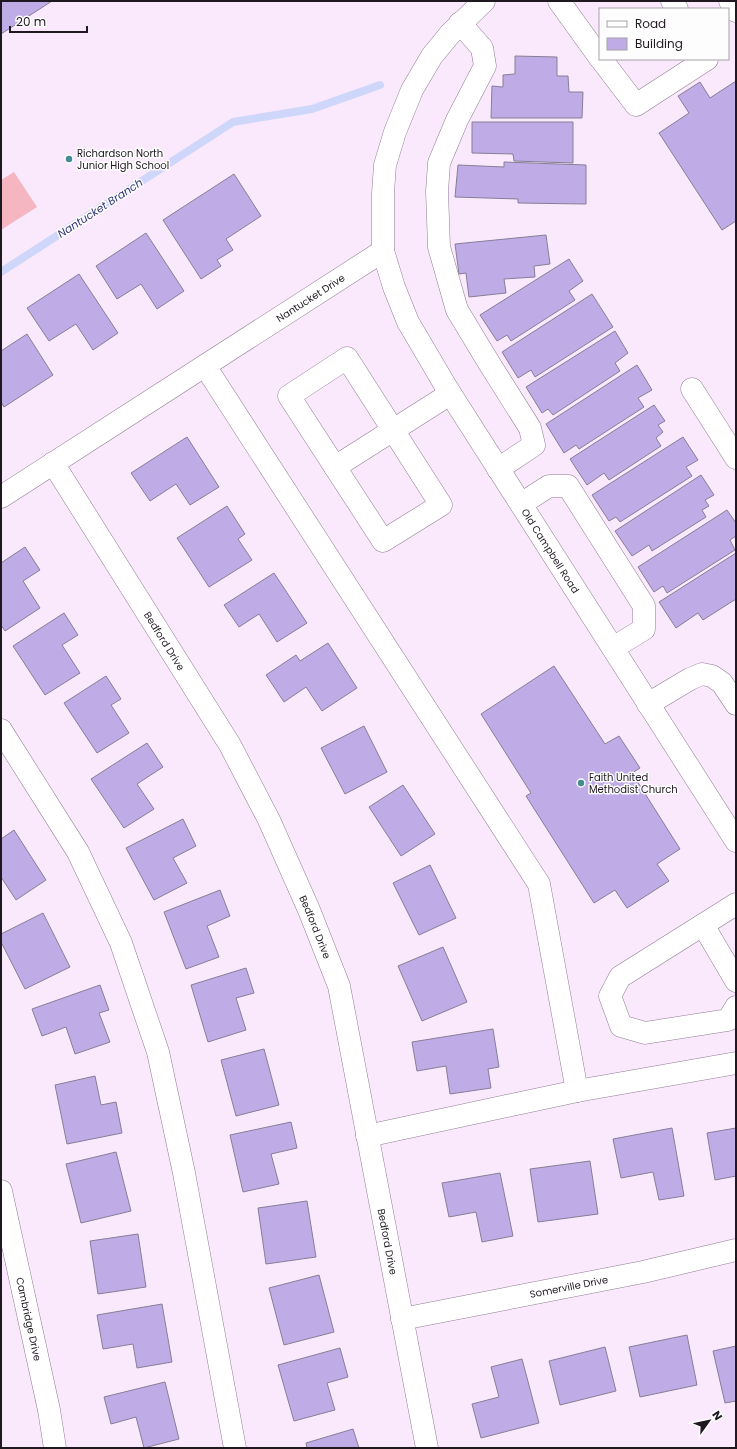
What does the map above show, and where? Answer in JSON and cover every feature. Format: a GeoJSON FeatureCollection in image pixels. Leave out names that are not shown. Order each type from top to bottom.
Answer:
{"type":"FeatureCollection","features":[{"type":"Feature","properties":{"kind":"street"},"geometry":{"type":"LineString","coordinates":[[384,251],[384,179],[386,165],[395,132],[412,90],[428,62],[460,23],[484,1]]}},
{"type":"Feature","properties":{"kind":"street"},"geometry":{"type":"LineString","coordinates":[[559,1],[599,55]]}},
{"type":"Feature","properties":{"kind":"street"},"geometry":{"type":"LineString","coordinates":[[730,1],[736,11]]}},
{"type":"Feature","properties":{"kind":"street"},"geometry":{"type":"LineString","coordinates":[[460,23],[482,48],[485,66],[457,120],[438,163],[437,191],[439,247],[457,310],[530,428],[534,445],[498,469]]}},
{"type":"Feature","properties":{"kind":"street"},"geometry":{"type":"LineString","coordinates":[[602,60],[636,105],[705,60]]}},
{"type":"Feature","properties":{"kind":"street","name":"Nantucket Drive"},"geometry":{"type":"LineString","coordinates":[[1,497],[384,251]]}},
{"type":"Feature","properties":{"kind":"street","name":"Old Campbell Road"},"geometry":{"type":"LineString","coordinates":[[384,251],[394,287],[408,322],[450,394],[736,841]]}},
{"type":"Feature","properties":{"kind":"street"},"geometry":{"type":"LineString","coordinates":[[347,358],[441,505],[383,541],[335,466],[289,396],[347,358]]}},
{"type":"Feature","properties":{"kind":"street"},"geometry":{"type":"LineString","coordinates":[[205,366],[539,884],[577,1092]]}},
{"type":"Feature","properties":{"kind":"street"},"geometry":{"type":"LineString","coordinates":[[692,390],[736,458]]}},
{"type":"Feature","properties":{"kind":"street"},"geometry":{"type":"LineString","coordinates":[[335,466],[450,394]]}},
{"type":"Feature","properties":{"kind":"street","name":"Bedford Drive"},"geometry":{"type":"LineString","coordinates":[[53,463],[230,745],[269,820],[309,910],[338,986],[427,1448]]}},
{"type":"Feature","properties":{"kind":"street"},"geometry":{"type":"LineString","coordinates":[[521,504],[549,486],[568,486],[644,606],[644,629],[613,648]]}},
{"type":"Feature","properties":{"kind":"street"},"geometry":{"type":"LineString","coordinates":[[648,704],[690,679],[702,674],[712,676],[722,683],[736,704]]}},
{"type":"Feature","properties":{"kind":"street"},"geometry":{"type":"LineString","coordinates":[[1,730],[78,852],[121,944],[158,1052],[184,1173],[235,1448]]}},
{"type":"Feature","properties":{"kind":"street"},"geometry":{"type":"LineString","coordinates":[[736,904],[620,977],[610,996],[621,1026],[645,1033],[728,1020],[736,1007]]}},
{"type":"Feature","properties":{"kind":"street"},"geometry":{"type":"LineString","coordinates":[[703,925],[736,981]]}},
{"type":"Feature","properties":{"kind":"street"},"geometry":{"type":"LineString","coordinates":[[367,1136],[577,1092],[736,1064]]}},
{"type":"Feature","properties":{"kind":"street","name":"Cambridge Drive"},"geometry":{"type":"LineString","coordinates":[[1,1191],[45,1394],[55,1448]]}},
{"type":"Feature","properties":{"kind":"street","name":"Somerville Drive"},"geometry":{"type":"LineString","coordinates":[[402,1319],[643,1272],[736,1250]]}},
{"type":"Feature","properties":{"kind":"shaded area"},"geometry":{"type":"Polygon","coordinates":[[[14,172],[37,207],[1,230],[1,180],[14,172]]]}},
{"type":"Feature","properties":{"kind":"building"},"geometry":{"type":"Polygon","coordinates":[[[1,1],[52,1],[1,34],[1,1]]]}},
{"type":"Feature","properties":{"kind":"building"},"geometry":{"type":"Polygon","coordinates":[[[515,56],[557,57],[557,76],[568,76],[569,92],[583,92],[582,118],[491,118],[492,86],[503,87],[503,75],[515,74],[515,56]]]}},
{"type":"Feature","properties":{"kind":"building"},"geometry":{"type":"Polygon","coordinates":[[[736,81],[736,221],[722,230],[659,133],[689,113],[678,96],[700,82],[710,98],[736,81]]]}},
{"type":"Feature","properties":{"kind":"building"},"geometry":{"type":"Polygon","coordinates":[[[472,122],[573,122],[573,163],[514,161],[513,154],[472,153],[472,122]]]}},
{"type":"Feature","properties":{"kind":"building"},"geometry":{"type":"Polygon","coordinates":[[[504,162],[586,165],[586,204],[518,203],[518,199],[455,197],[458,165],[504,167],[504,162]]]}},
{"type":"Feature","properties":{"kind":"building"},"geometry":{"type":"Polygon","coordinates":[[[234,174],[261,216],[226,239],[233,250],[217,260],[221,266],[201,279],[163,220],[234,174]]]}},
{"type":"Feature","properties":{"kind":"building"},"geometry":{"type":"Polygon","coordinates":[[[146,233],[184,291],[157,309],[141,284],[117,299],[96,266],[146,233]]]}},
{"type":"Feature","properties":{"kind":"building"},"geometry":{"type":"Polygon","coordinates":[[[546,235],[550,264],[534,266],[535,277],[504,279],[506,293],[469,297],[466,273],[459,274],[455,244],[546,235]]]}},
{"type":"Feature","properties":{"kind":"building"},"geometry":{"type":"Polygon","coordinates":[[[569,259],[583,281],[569,291],[575,300],[511,341],[507,335],[497,341],[480,315],[569,259]]]}},
{"type":"Feature","properties":{"kind":"building"},"geometry":{"type":"Polygon","coordinates":[[[79,274],[118,333],[93,350],[76,324],[49,341],[27,308],[79,274]]]}},
{"type":"Feature","properties":{"kind":"building"},"geometry":{"type":"Polygon","coordinates":[[[592,294],[613,327],[535,377],[531,370],[518,378],[502,352],[592,294]]]}},
{"type":"Feature","properties":{"kind":"building"},"geometry":{"type":"Polygon","coordinates":[[[615,331],[628,353],[615,363],[620,371],[553,415],[548,409],[542,413],[526,387],[615,331]]]}},
{"type":"Feature","properties":{"kind":"building"},"geometry":{"type":"Polygon","coordinates":[[[27,334],[53,375],[4,407],[1,402],[1,351],[27,334]]]}},
{"type":"Feature","properties":{"kind":"building"},"geometry":{"type":"Polygon","coordinates":[[[637,365],[652,390],[638,398],[644,407],[579,449],[576,445],[564,453],[546,424],[637,365]]]}},
{"type":"Feature","properties":{"kind":"building"},"geometry":{"type":"Polygon","coordinates":[[[654,405],[665,421],[658,425],[663,432],[656,438],[661,446],[609,480],[604,473],[587,485],[570,459],[654,405]]]}},
{"type":"Feature","properties":{"kind":"building"},"geometry":{"type":"Polygon","coordinates":[[[187,437],[219,487],[190,505],[176,484],[150,501],[131,473],[187,437]]]}},
{"type":"Feature","properties":{"kind":"building"},"geometry":{"type":"Polygon","coordinates":[[[683,437],[698,460],[686,467],[692,476],[620,522],[616,517],[609,521],[592,495],[683,437]]]}},
{"type":"Feature","properties":{"kind":"building"},"geometry":{"type":"Polygon","coordinates":[[[701,475],[714,495],[705,500],[709,506],[702,510],[706,517],[652,551],[649,545],[632,556],[615,531],[701,475]]]}},
{"type":"Feature","properties":{"kind":"building"},"geometry":{"type":"Polygon","coordinates":[[[227,506],[245,534],[238,539],[252,560],[209,587],[177,538],[227,506]]]}},
{"type":"Feature","properties":{"kind":"building"},"geometry":{"type":"Polygon","coordinates":[[[727,510],[736,523],[736,536],[730,540],[735,550],[667,593],[663,586],[654,592],[638,567],[727,510]]]}},
{"type":"Feature","properties":{"kind":"building"},"geometry":{"type":"Polygon","coordinates":[[[25,547],[40,570],[23,581],[40,608],[5,631],[1,625],[1,563],[25,547]]]}},
{"type":"Feature","properties":{"kind":"building"},"geometry":{"type":"Polygon","coordinates":[[[736,553],[736,599],[703,620],[698,613],[676,628],[659,602],[736,553]]]}},
{"type":"Feature","properties":{"kind":"building"},"geometry":{"type":"Polygon","coordinates":[[[274,573],[307,623],[277,642],[259,614],[239,627],[224,605],[274,573]]]}},
{"type":"Feature","properties":{"kind":"building"},"geometry":{"type":"Polygon","coordinates":[[[64,613],[78,635],[62,645],[80,673],[45,695],[13,646],[64,613]]]}},
{"type":"Feature","properties":{"kind":"building"},"geometry":{"type":"Polygon","coordinates":[[[328,643],[357,688],[322,711],[306,687],[284,702],[266,675],[296,655],[300,661],[328,643]]]}},
{"type":"Feature","properties":{"kind":"building","name":"Faith United Methodist Church"},"geometry":{"type":"Polygon","coordinates":[[[554,666],[605,744],[619,736],[640,768],[632,773],[680,849],[657,864],[669,881],[627,908],[615,890],[594,903],[526,796],[531,793],[481,714],[554,666]]]}},
{"type":"Feature","properties":{"kind":"building"},"geometry":{"type":"Polygon","coordinates":[[[106,676],[121,699],[111,705],[129,733],[97,753],[64,703],[106,676]]]}},
{"type":"Feature","properties":{"kind":"building"},"geometry":{"type":"Polygon","coordinates":[[[364,726],[387,772],[345,794],[321,748],[364,726]]]}},
{"type":"Feature","properties":{"kind":"building"},"geometry":{"type":"Polygon","coordinates":[[[147,743],[163,767],[137,784],[154,809],[124,828],[91,779],[147,743]]]}},
{"type":"Feature","properties":{"kind":"building"},"geometry":{"type":"Polygon","coordinates":[[[403,785],[435,834],[401,856],[369,807],[403,785]]]}},
{"type":"Feature","properties":{"kind":"building"},"geometry":{"type":"Polygon","coordinates":[[[183,819],[196,846],[173,858],[187,883],[154,900],[126,848],[183,819]]]}},
{"type":"Feature","properties":{"kind":"building"},"geometry":{"type":"Polygon","coordinates":[[[14,830],[46,880],[16,900],[1,877],[1,839],[14,830]]]}},
{"type":"Feature","properties":{"kind":"building"},"geometry":{"type":"Polygon","coordinates":[[[430,865],[456,918],[419,935],[393,883],[430,865]]]}},
{"type":"Feature","properties":{"kind":"building"},"geometry":{"type":"Polygon","coordinates":[[[220,890],[230,916],[207,926],[219,957],[186,969],[164,912],[220,890]]]}},
{"type":"Feature","properties":{"kind":"building"},"geometry":{"type":"Polygon","coordinates":[[[43,913],[70,967],[25,989],[1,942],[1,934],[43,913]]]}},
{"type":"Feature","properties":{"kind":"building"},"geometry":{"type":"Polygon","coordinates":[[[443,947],[467,1002],[422,1021],[398,966],[443,947]]]}},
{"type":"Feature","properties":{"kind":"building"},"geometry":{"type":"Polygon","coordinates":[[[246,968],[254,993],[236,998],[246,1030],[208,1042],[191,985],[246,968]]]}},
{"type":"Feature","properties":{"kind":"building"},"geometry":{"type":"Polygon","coordinates":[[[100,985],[109,1010],[99,1013],[110,1042],[75,1054],[66,1027],[42,1036],[32,1009],[100,985]]]}},
{"type":"Feature","properties":{"kind":"building"},"geometry":{"type":"Polygon","coordinates":[[[493,1029],[499,1067],[488,1069],[491,1088],[450,1094],[446,1066],[417,1071],[412,1042],[493,1029]]]}},
{"type":"Feature","properties":{"kind":"building"},"geometry":{"type":"Polygon","coordinates":[[[264,1049],[279,1105],[236,1116],[221,1060],[264,1049]]]}},
{"type":"Feature","properties":{"kind":"building"},"geometry":{"type":"Polygon","coordinates":[[[95,1076],[101,1105],[116,1102],[122,1133],[67,1144],[55,1085],[95,1076]]]}},
{"type":"Feature","properties":{"kind":"building"},"geometry":{"type":"Polygon","coordinates":[[[291,1122],[297,1148],[271,1154],[279,1184],[243,1192],[230,1135],[291,1122]]]}},
{"type":"Feature","properties":{"kind":"building"},"geometry":{"type":"Polygon","coordinates":[[[672,1128],[684,1196],[659,1200],[653,1172],[621,1178],[613,1139],[672,1128]]]}},
{"type":"Feature","properties":{"kind":"building"},"geometry":{"type":"Polygon","coordinates":[[[736,1128],[736,1176],[715,1180],[707,1133],[736,1128]]]}},
{"type":"Feature","properties":{"kind":"building"},"geometry":{"type":"Polygon","coordinates":[[[116,1152],[131,1211],[81,1223],[66,1164],[116,1152]]]}},
{"type":"Feature","properties":{"kind":"building"},"geometry":{"type":"Polygon","coordinates":[[[590,1161],[598,1214],[538,1222],[530,1169],[590,1161]]]}},
{"type":"Feature","properties":{"kind":"building"},"geometry":{"type":"Polygon","coordinates":[[[500,1173],[513,1236],[482,1242],[476,1212],[449,1217],[442,1183],[500,1173]]]}},
{"type":"Feature","properties":{"kind":"building"},"geometry":{"type":"Polygon","coordinates":[[[307,1201],[316,1257],[266,1264],[258,1208],[307,1201]]]}},
{"type":"Feature","properties":{"kind":"building"},"geometry":{"type":"Polygon","coordinates":[[[138,1234],[146,1287],[98,1294],[90,1241],[138,1234]]]}},
{"type":"Feature","properties":{"kind":"building"},"geometry":{"type":"Polygon","coordinates":[[[319,1275],[334,1332],[284,1345],[269,1288],[319,1275]]]}},
{"type":"Feature","properties":{"kind":"building"},"geometry":{"type":"Polygon","coordinates":[[[162,1304],[172,1362],[137,1368],[133,1344],[103,1349],[97,1315],[162,1304]]]}},
{"type":"Feature","properties":{"kind":"building"},"geometry":{"type":"Polygon","coordinates":[[[687,1335],[697,1385],[640,1397],[629,1347],[687,1335]]]}},
{"type":"Feature","properties":{"kind":"building"},"geometry":{"type":"Polygon","coordinates":[[[736,1346],[736,1401],[725,1403],[713,1351],[736,1346]]]}},
{"type":"Feature","properties":{"kind":"building"},"geometry":{"type":"Polygon","coordinates":[[[605,1347],[616,1391],[560,1405],[549,1361],[605,1347]]]}},
{"type":"Feature","properties":{"kind":"building"},"geometry":{"type":"Polygon","coordinates":[[[340,1348],[348,1377],[327,1383],[335,1410],[294,1421],[278,1365],[340,1348]]]}},
{"type":"Feature","properties":{"kind":"building"},"geometry":{"type":"Polygon","coordinates":[[[522,1359],[539,1423],[481,1438],[472,1404],[499,1397],[491,1367],[522,1359]]]}},
{"type":"Feature","properties":{"kind":"building"},"geometry":{"type":"Polygon","coordinates":[[[165,1382],[179,1439],[144,1448],[136,1417],[111,1424],[104,1397],[165,1382]]]}},
{"type":"Feature","properties":{"kind":"building"},"geometry":{"type":"Polygon","coordinates":[[[353,1429],[359,1448],[307,1448],[306,1443],[353,1429]]]}},
{"type":"Feature","properties":{"kind":"waterway","name":"Nantucket Branch"},"geometry":{"type":"LineString","coordinates":[[1,272],[233,122],[312,109],[380,85]]}},
{"type":"Feature","properties":{"kind":"place","name":"Richardson North Junior High School"},"geometry":{"type":"Point","coordinates":[69,159]}},
{"type":"Feature","properties":{"kind":"place","name":"Faith United Methodist Church"},"geometry":{"type":"Point","coordinates":[581,783]}}]}
